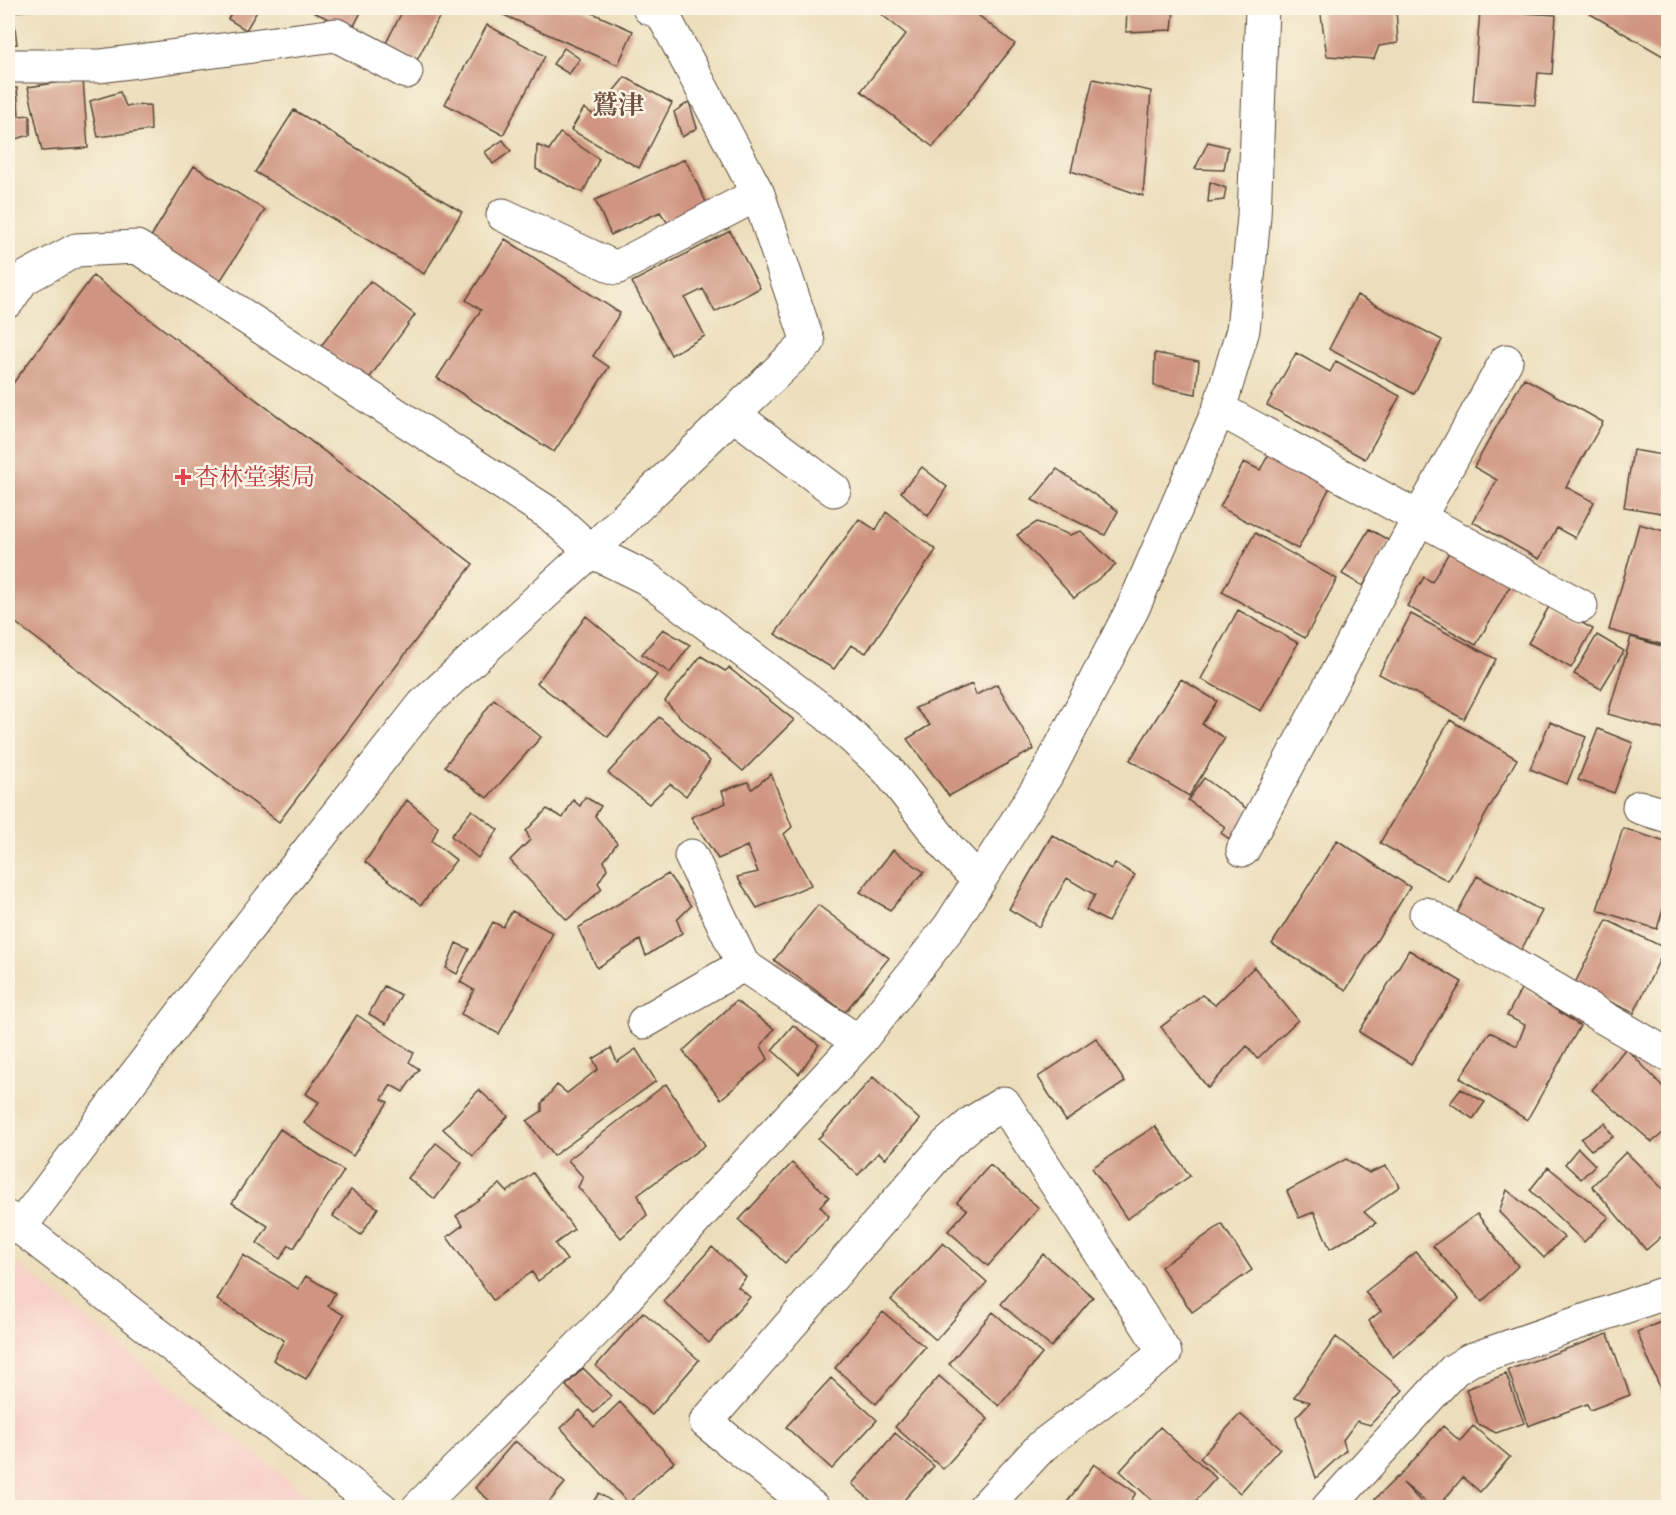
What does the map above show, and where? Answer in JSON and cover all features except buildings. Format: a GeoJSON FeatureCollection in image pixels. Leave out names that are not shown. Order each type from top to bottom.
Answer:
{"type":"FeatureCollection","features":[{"type":"Feature","properties":{"kind":"street"},"geometry":{"type":"LineString","coordinates":[[418,1508],[605,1321],[859,1042],[950,926],[1047,774],[1133,608],[1219,409],[1243,330],[1254,216],[1262,8]]}},
{"type":"Feature","properties":{"kind":"street"},"geometry":{"type":"LineString","coordinates":[[381,1508],[14,1223],[423,705],[591,551],[808,342],[758,194],[665,9]]}},
{"type":"Feature","properties":{"kind":"street"},"geometry":{"type":"LineString","coordinates":[[8,66],[100,66],[336,35],[406,72]]}},
{"type":"Feature","properties":{"kind":"street"},"geometry":{"type":"LineString","coordinates":[[503,215],[616,268],[758,194]]}},
{"type":"Feature","properties":{"kind":"street"},"geometry":{"type":"LineString","coordinates":[[13,285],[76,250],[137,247],[550,514],[591,551],[646,578],[827,714],[887,769],[948,848],[979,881]]}},
{"type":"Feature","properties":{"kind":"street"},"geometry":{"type":"LineString","coordinates":[[1243,850],[1419,518],[1506,362]]}},
{"type":"Feature","properties":{"kind":"street"},"geometry":{"type":"LineString","coordinates":[[1219,409],[1581,606]]}},
{"type":"Feature","properties":{"kind":"street"},"geometry":{"type":"LineString","coordinates":[[733,414],[834,490]]}},
{"type":"Feature","properties":{"kind":"street"},"geometry":{"type":"LineString","coordinates":[[692,856],[743,965],[859,1042]]}},
{"type":"Feature","properties":{"kind":"street"},"geometry":{"type":"LineString","coordinates":[[1426,914],[1668,1055]]}},
{"type":"Feature","properties":{"kind":"street"},"geometry":{"type":"LineString","coordinates":[[644,1022],[743,965]]}},
{"type":"Feature","properties":{"kind":"street"},"geometry":{"type":"LineString","coordinates":[[813,1508],[706,1422],[946,1145],[973,1122],[1004,1103],[1165,1353],[1042,1446],[984,1508]]}},
{"type":"Feature","properties":{"kind":"street"},"geometry":{"type":"LineString","coordinates":[[1328,1508],[1454,1370],[1470,1360],[1668,1292]]}},
{"type":"Feature","properties":{"kind":"shaded area"},"geometry":{"type":"Polygon","coordinates":[[[8,1256],[323,1507],[8,1507],[8,1256]]]}},
{"type":"Feature","properties":{"kind":"place","name":"杏林堂薬局"},"geometry":{"type":"Point","coordinates":[183,477]}},
{"type":"Feature","properties":{"kind":"district","name":"鷲津"},"geometry":{"type":"Point","coordinates":[618,105]}}]}
